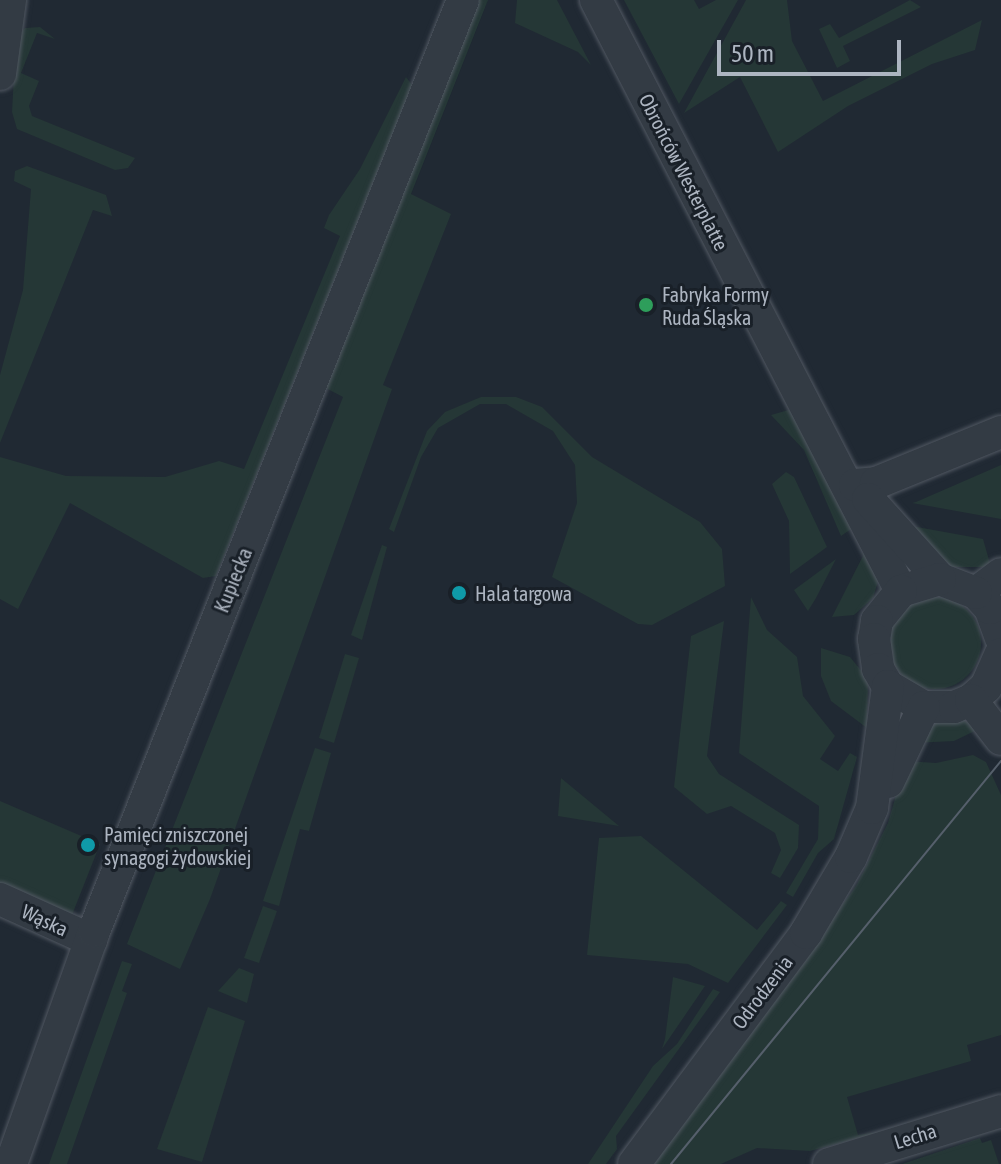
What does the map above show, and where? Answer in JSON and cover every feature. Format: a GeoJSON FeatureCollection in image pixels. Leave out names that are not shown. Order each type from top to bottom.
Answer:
{"type":"FeatureCollection","features":[{"type":"Feature","properties":{"kind":"street"},"geometry":{"type":"LineString","coordinates":[[0,74],[10,0]]}},
{"type":"Feature","properties":{"kind":"street","name":"Kupiecka"},"geometry":{"type":"LineString","coordinates":[[11,1164],[91,940],[463,0]]}},
{"type":"Feature","properties":{"kind":"street","name":"Obrońców Westerplatte"},"geometry":{"type":"LineString","coordinates":[[596,0],[848,478],[901,591]]}},
{"type":"Feature","properties":{"kind":"street"},"geometry":{"type":"LineString","coordinates":[[848,478],[884,480],[1001,432]]}},
{"type":"Feature","properties":{"kind":"street","name":"Obrońców Westerplatte"},"geometry":{"type":"LineString","coordinates":[[848,478],[940,579]]}},
{"type":"Feature","properties":{"kind":"street"},"geometry":{"type":"LineString","coordinates":[[976,593],[1001,574]]}},
{"type":"Feature","properties":{"kind":"street"},"geometry":{"type":"LineString","coordinates":[[1000,669],[971,700],[954,707],[924,707],[888,686],[878,669],[874,639],[877,621],[901,591],[940,579],[976,593],[990,608],[1001,630],[1001,638]]}},
{"type":"Feature","properties":{"kind":"street","name":"Odrodzenia"},"geometry":{"type":"LineString","coordinates":[[872,808],[888,686]]}},
{"type":"Feature","properties":{"kind":"street"},"geometry":{"type":"LineString","coordinates":[[971,700],[1001,739]]}},
{"type":"Feature","properties":{"kind":"street","name":"Odrodzenia"},"geometry":{"type":"LineString","coordinates":[[634,1164],[806,933],[845,869],[872,808],[924,707]]}},
{"type":"Feature","properties":{"kind":"street","name":"Wąska"},"geometry":{"type":"LineString","coordinates":[[0,899],[91,940]]}},
{"type":"Feature","properties":{"kind":"street","name":"Lecha"},"geometry":{"type":"LineString","coordinates":[[829,1164],[1001,1111]]}},
{"type":"Feature","properties":{"kind":"shaded area"},"geometry":{"type":"Polygon","coordinates":[[[478,0],[488,0],[411,194],[451,214],[383,385],[392,389],[210,899],[180,969],[127,944],[343,397],[322,386],[478,0]]]}},
{"type":"Feature","properties":{"kind":"shaded area"},"geometry":{"type":"Polygon","coordinates":[[[517,0],[557,0],[591,65],[578,52],[515,23],[517,0]]]}},
{"type":"Feature","properties":{"kind":"shaded area"},"geometry":{"type":"Polygon","coordinates":[[[624,0],[694,0],[699,9],[716,0],[738,0],[679,104],[624,0]]]}},
{"type":"Feature","properties":{"kind":"shaded area"},"geometry":{"type":"Polygon","coordinates":[[[746,0],[787,0],[792,41],[823,101],[982,20],[975,50],[932,64],[848,106],[778,152],[740,77],[684,113],[746,0]]]}},
{"type":"Feature","properties":{"kind":"shaded area"},"geometry":{"type":"Polygon","coordinates":[[[910,0],[921,7],[843,46],[850,61],[837,68],[819,29],[830,24],[839,38],[910,0]]]}},
{"type":"Feature","properties":{"kind":"shaded area"},"geometry":{"type":"Polygon","coordinates":[[[40,27],[55,39],[37,33],[21,73],[39,81],[29,106],[32,116],[135,158],[128,168],[115,170],[17,129],[12,112],[16,39],[25,28],[40,27]]]}},
{"type":"Feature","properties":{"kind":"shaded area"},"geometry":{"type":"Polygon","coordinates":[[[406,77],[412,85],[216,576],[203,578],[70,503],[18,609],[0,599],[0,457],[66,476],[165,477],[219,461],[244,469],[340,236],[324,228],[329,215],[360,169],[406,77]]]}},
{"type":"Feature","properties":{"kind":"shaded area"},"geometry":{"type":"Polygon","coordinates":[[[27,166],[106,195],[112,216],[93,210],[0,443],[0,375],[23,290],[31,189],[14,181],[15,171],[27,166]]]}},
{"type":"Feature","properties":{"kind":"shaded area"},"geometry":{"type":"Polygon","coordinates":[[[481,397],[516,397],[542,407],[592,457],[700,522],[722,549],[725,586],[652,625],[638,624],[552,577],[577,503],[575,465],[553,431],[506,404],[480,404],[438,428],[421,457],[394,532],[389,529],[427,431],[445,412],[481,397]]]}},
{"type":"Feature","properties":{"kind":"shaded area"},"geometry":{"type":"Polygon","coordinates":[[[792,409],[857,525],[841,536],[804,450],[771,415],[792,409]]]}},
{"type":"Feature","properties":{"kind":"shaded area"},"geometry":{"type":"Polygon","coordinates":[[[1001,465],[1001,519],[912,503],[916,502],[1001,465]]]}},
{"type":"Feature","properties":{"kind":"shaded area"},"geometry":{"type":"Polygon","coordinates":[[[786,472],[794,477],[827,547],[790,574],[789,521],[772,484],[786,472]]]}},
{"type":"Feature","properties":{"kind":"shaded area"},"geometry":{"type":"Polygon","coordinates":[[[906,525],[983,539],[991,567],[951,567],[906,525]]]}},
{"type":"Feature","properties":{"kind":"shaded area"},"geometry":{"type":"Polygon","coordinates":[[[382,545],[387,547],[362,640],[351,635],[382,545]]]}},
{"type":"Feature","properties":{"kind":"shaded area"},"geometry":{"type":"Polygon","coordinates":[[[868,546],[879,578],[873,598],[854,615],[832,617],[868,546]]]}},
{"type":"Feature","properties":{"kind":"shaded area"},"geometry":{"type":"Polygon","coordinates":[[[836,559],[816,598],[808,611],[794,590],[836,559]]]}},
{"type":"Feature","properties":{"kind":"shaded area"},"geometry":{"type":"Polygon","coordinates":[[[751,597],[767,630],[797,657],[803,696],[835,736],[820,759],[838,771],[850,753],[857,757],[834,839],[818,853],[793,897],[786,893],[818,839],[819,806],[739,753],[751,597]]]}},
{"type":"Feature","properties":{"kind":"shaded area"},"geometry":{"type":"Polygon","coordinates":[[[935,597],[961,605],[973,617],[981,643],[973,669],[961,681],[935,689],[909,681],[897,669],[889,643],[897,617],[909,605],[935,597]]]}},
{"type":"Feature","properties":{"kind":"shaded area"},"geometry":{"type":"Polygon","coordinates":[[[724,621],[707,756],[719,774],[799,825],[798,848],[780,878],[771,873],[781,850],[775,833],[731,806],[707,814],[674,787],[691,636],[724,621]]]}},
{"type":"Feature","properties":{"kind":"shaded area"},"geometry":{"type":"Polygon","coordinates":[[[821,648],[850,657],[868,679],[867,728],[831,701],[821,676],[821,648]]]}},
{"type":"Feature","properties":{"kind":"shaded area"},"geometry":{"type":"Polygon","coordinates":[[[345,654],[359,658],[334,743],[319,738],[345,654]]]}},
{"type":"Feature","properties":{"kind":"shaded area"},"geometry":{"type":"Polygon","coordinates":[[[961,719],[979,729],[954,741],[913,743],[938,721],[961,719]]]}},
{"type":"Feature","properties":{"kind":"shaded area"},"geometry":{"type":"Polygon","coordinates":[[[315,748],[331,753],[309,831],[300,829],[279,906],[263,901],[315,748]]]}},
{"type":"Feature","properties":{"kind":"shaded area"},"geometry":{"type":"Polygon","coordinates":[[[973,755],[986,762],[1001,795],[1001,1035],[967,1045],[971,1061],[847,1097],[858,1135],[885,1131],[810,1151],[757,1148],[721,1164],[652,1164],[856,886],[888,823],[906,761],[936,763],[973,755]]]}},
{"type":"Feature","properties":{"kind":"shaded area"},"geometry":{"type":"Polygon","coordinates":[[[561,778],[619,826],[558,816],[561,778]]]}},
{"type":"Feature","properties":{"kind":"shaded area"},"geometry":{"type":"Polygon","coordinates":[[[0,801],[100,844],[70,920],[0,888],[0,801]]]}},
{"type":"Feature","properties":{"kind":"shaded area"},"geometry":{"type":"Polygon","coordinates":[[[641,836],[757,930],[781,901],[787,905],[728,983],[688,964],[587,955],[599,838],[641,836]]]}},
{"type":"Feature","properties":{"kind":"shaded area"},"geometry":{"type":"Polygon","coordinates":[[[263,906],[277,911],[259,963],[244,958],[263,906]]]}},
{"type":"Feature","properties":{"kind":"shaded area"},"geometry":{"type":"Polygon","coordinates":[[[122,961],[132,964],[122,991],[127,993],[67,1164],[49,1164],[122,961]]]}},
{"type":"Feature","properties":{"kind":"shaded area"},"geometry":{"type":"Polygon","coordinates":[[[239,968],[254,974],[247,1003],[218,991],[239,968]]]}},
{"type":"Feature","properties":{"kind":"shaded area"},"geometry":{"type":"Polygon","coordinates":[[[673,977],[705,986],[662,1049],[665,1039],[673,977]]]}},
{"type":"Feature","properties":{"kind":"shaded area"},"geometry":{"type":"Polygon","coordinates":[[[713,989],[720,992],[616,1136],[617,1149],[606,1164],[588,1164],[653,1066],[677,1044],[713,989]]]}},
{"type":"Feature","properties":{"kind":"shaded area"},"geometry":{"type":"Polygon","coordinates":[[[208,1007],[245,1021],[202,1162],[157,1149],[208,1007]]]}},
{"type":"Feature","properties":{"kind":"shaded area"},"geometry":{"type":"Polygon","coordinates":[[[980,1138],[982,1143],[991,1140],[999,1164],[902,1164],[980,1138]]]}},
{"type":"Feature","properties":{"kind":"tram line"},"geometry":{"type":"LineString","coordinates":[[671,1164],[1001,761]]}},
{"type":"Feature","properties":{"kind":"place","name":"Fabryka Formy Ruda Śląska"},"geometry":{"type":"Point","coordinates":[646,305]}},
{"type":"Feature","properties":{"kind":"place","name":"Hala targowa"},"geometry":{"type":"Point","coordinates":[459,593]}},
{"type":"Feature","properties":{"kind":"place","name":"Pamięci zniszczonej synagogi żydowskiej"},"geometry":{"type":"Point","coordinates":[88,845]}}]}
